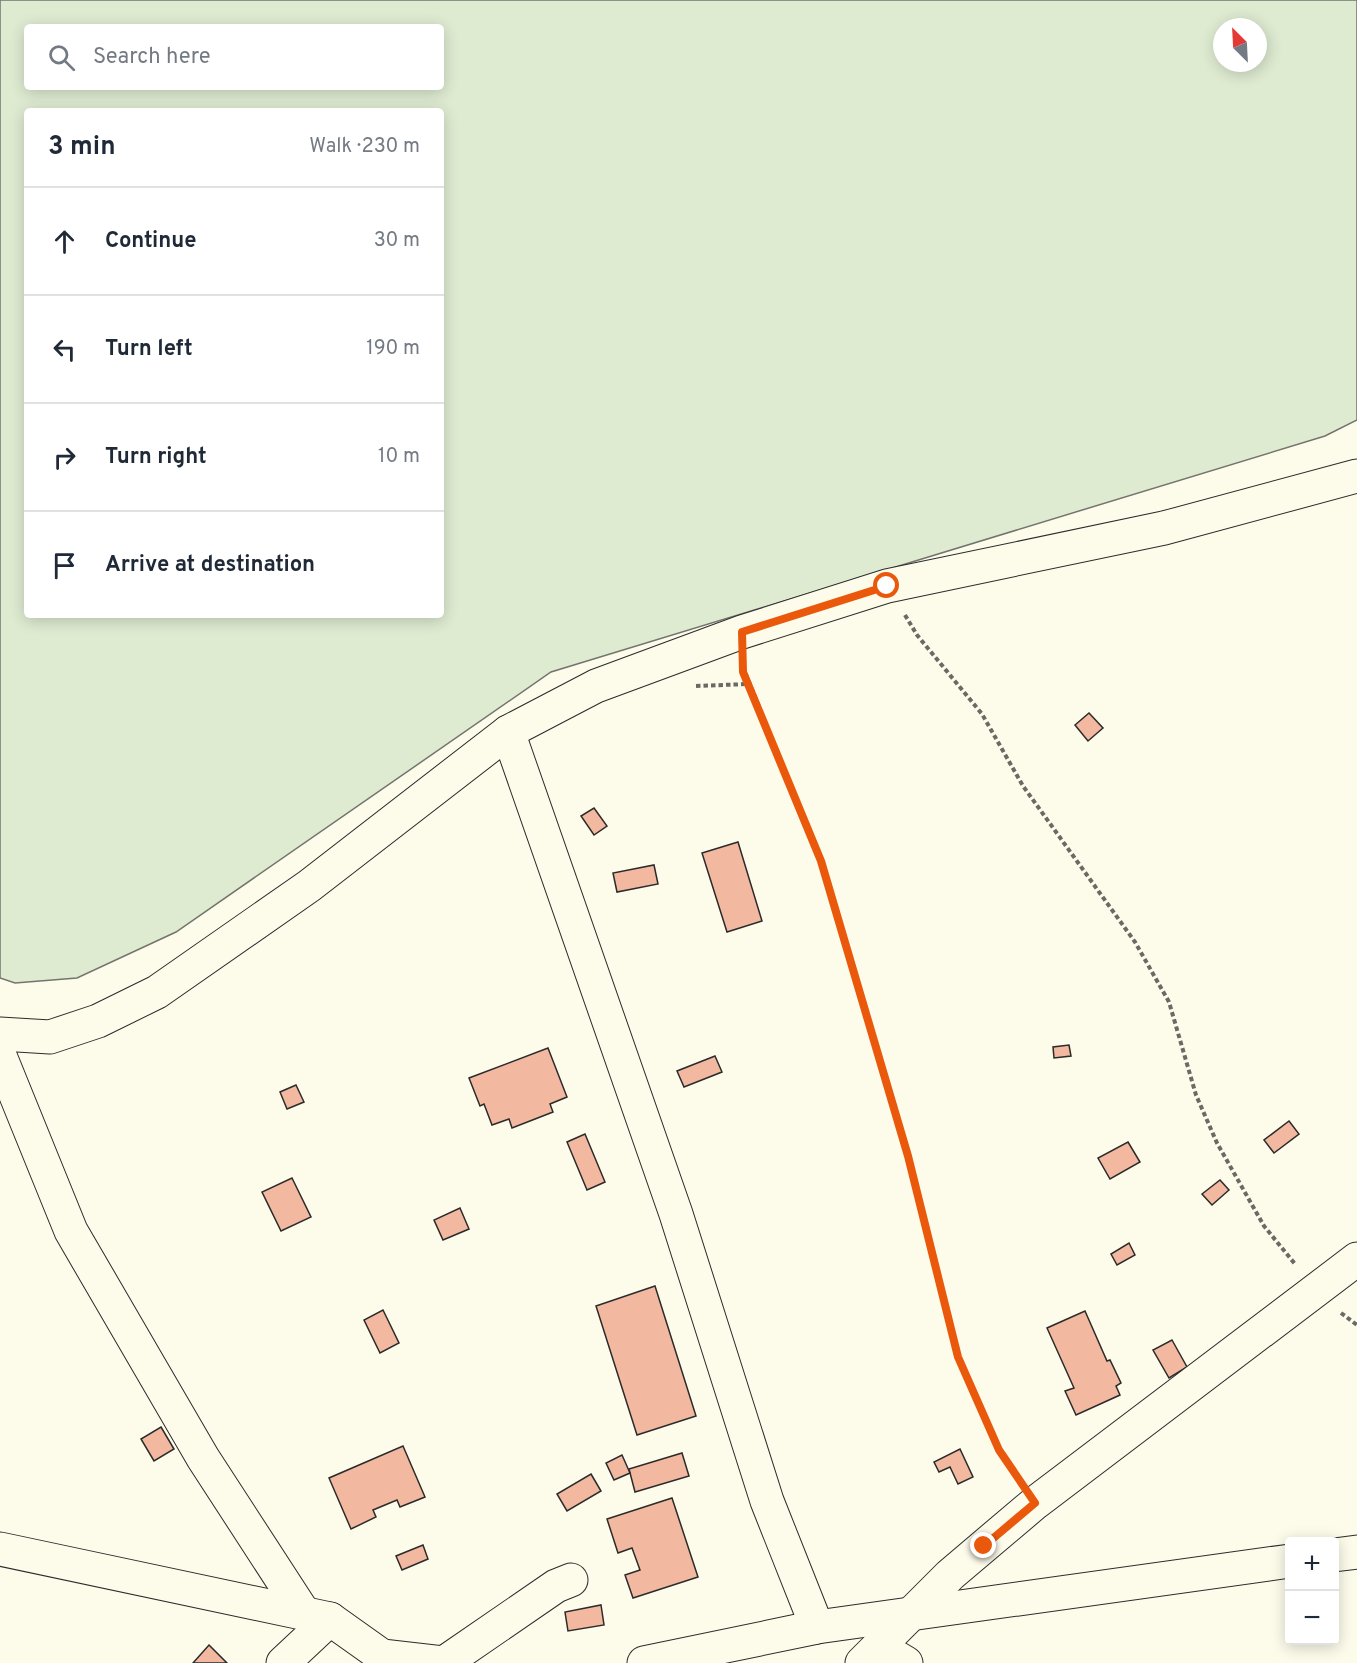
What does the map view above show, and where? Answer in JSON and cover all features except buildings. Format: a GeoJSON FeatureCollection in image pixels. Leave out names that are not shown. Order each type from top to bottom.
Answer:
{"type":"FeatureCollection","features":[{"type":"Feature","properties":{"kind":"street"},"geometry":{"type":"LineString","coordinates":[[0,1034],[50,1037],[98,1021],[157,992],[309,886],[508,732],[596,686],[742,632],[887,586],[1164,528],[1357,476]]}},
{"type":"Feature","properties":{"kind":"street"},"geometry":{"type":"LineString","coordinates":[[508,732],[676,1214],[767,1501],[818,1627]]}},
{"type":"Feature","properties":{"kind":"street"},"geometry":{"type":"LineString","coordinates":[[0,1056],[71,1231],[203,1458],[316,1615],[384,1660],[444,1663],[556,1586],[572,1580]]}},
{"type":"Feature","properties":{"kind":"street"},"geometry":{"type":"LineString","coordinates":[[883,1658],[913,1612],[950,1575],[1035,1503],[1357,1259]]}},
{"type":"Feature","properties":{"kind":"street"},"geometry":{"type":"LineString","coordinates":[[0,1549],[316,1615]]}},
{"type":"Feature","properties":{"kind":"street"},"geometry":{"type":"LineString","coordinates":[[1339,1554],[1357,1552]]}},
{"type":"Feature","properties":{"kind":"street"},"geometry":{"type":"LineString","coordinates":[[645,1663],[818,1627],[1285,1562]]}},
{"type":"Feature","properties":{"kind":"street"},"geometry":{"type":"LineString","coordinates":[[283,1663],[316,1615]]}},
{"type":"Feature","properties":{"kind":"path"},"geometry":{"type":"LineString","coordinates":[[887,586],[917,635],[982,714],[1023,786],[1135,942],[1169,1002],[1196,1095],[1218,1143],[1264,1226],[1328,1303],[1357,1325]]}},
{"type":"Feature","properties":{"kind":"path"},"geometry":{"type":"LineString","coordinates":[[742,632],[743,672],[821,861],[908,1156],[958,1357],[999,1450],[1035,1503]]}},
{"type":"Feature","properties":{"kind":"green space"},"geometry":{"type":"Polygon","coordinates":[[[0,0],[1357,0],[1357,420],[1325,436],[551,672],[176,932],[77,978],[15,983],[0,978],[0,0]]]}},
{"type":"Feature","properties":{"kind":"route"},"geometry":{"type":"LineString","coordinates":[[887,586],[742,632],[743,672],[821,861],[908,1156],[958,1357],[999,1450],[1035,1503],[984,1546]]}}]}
